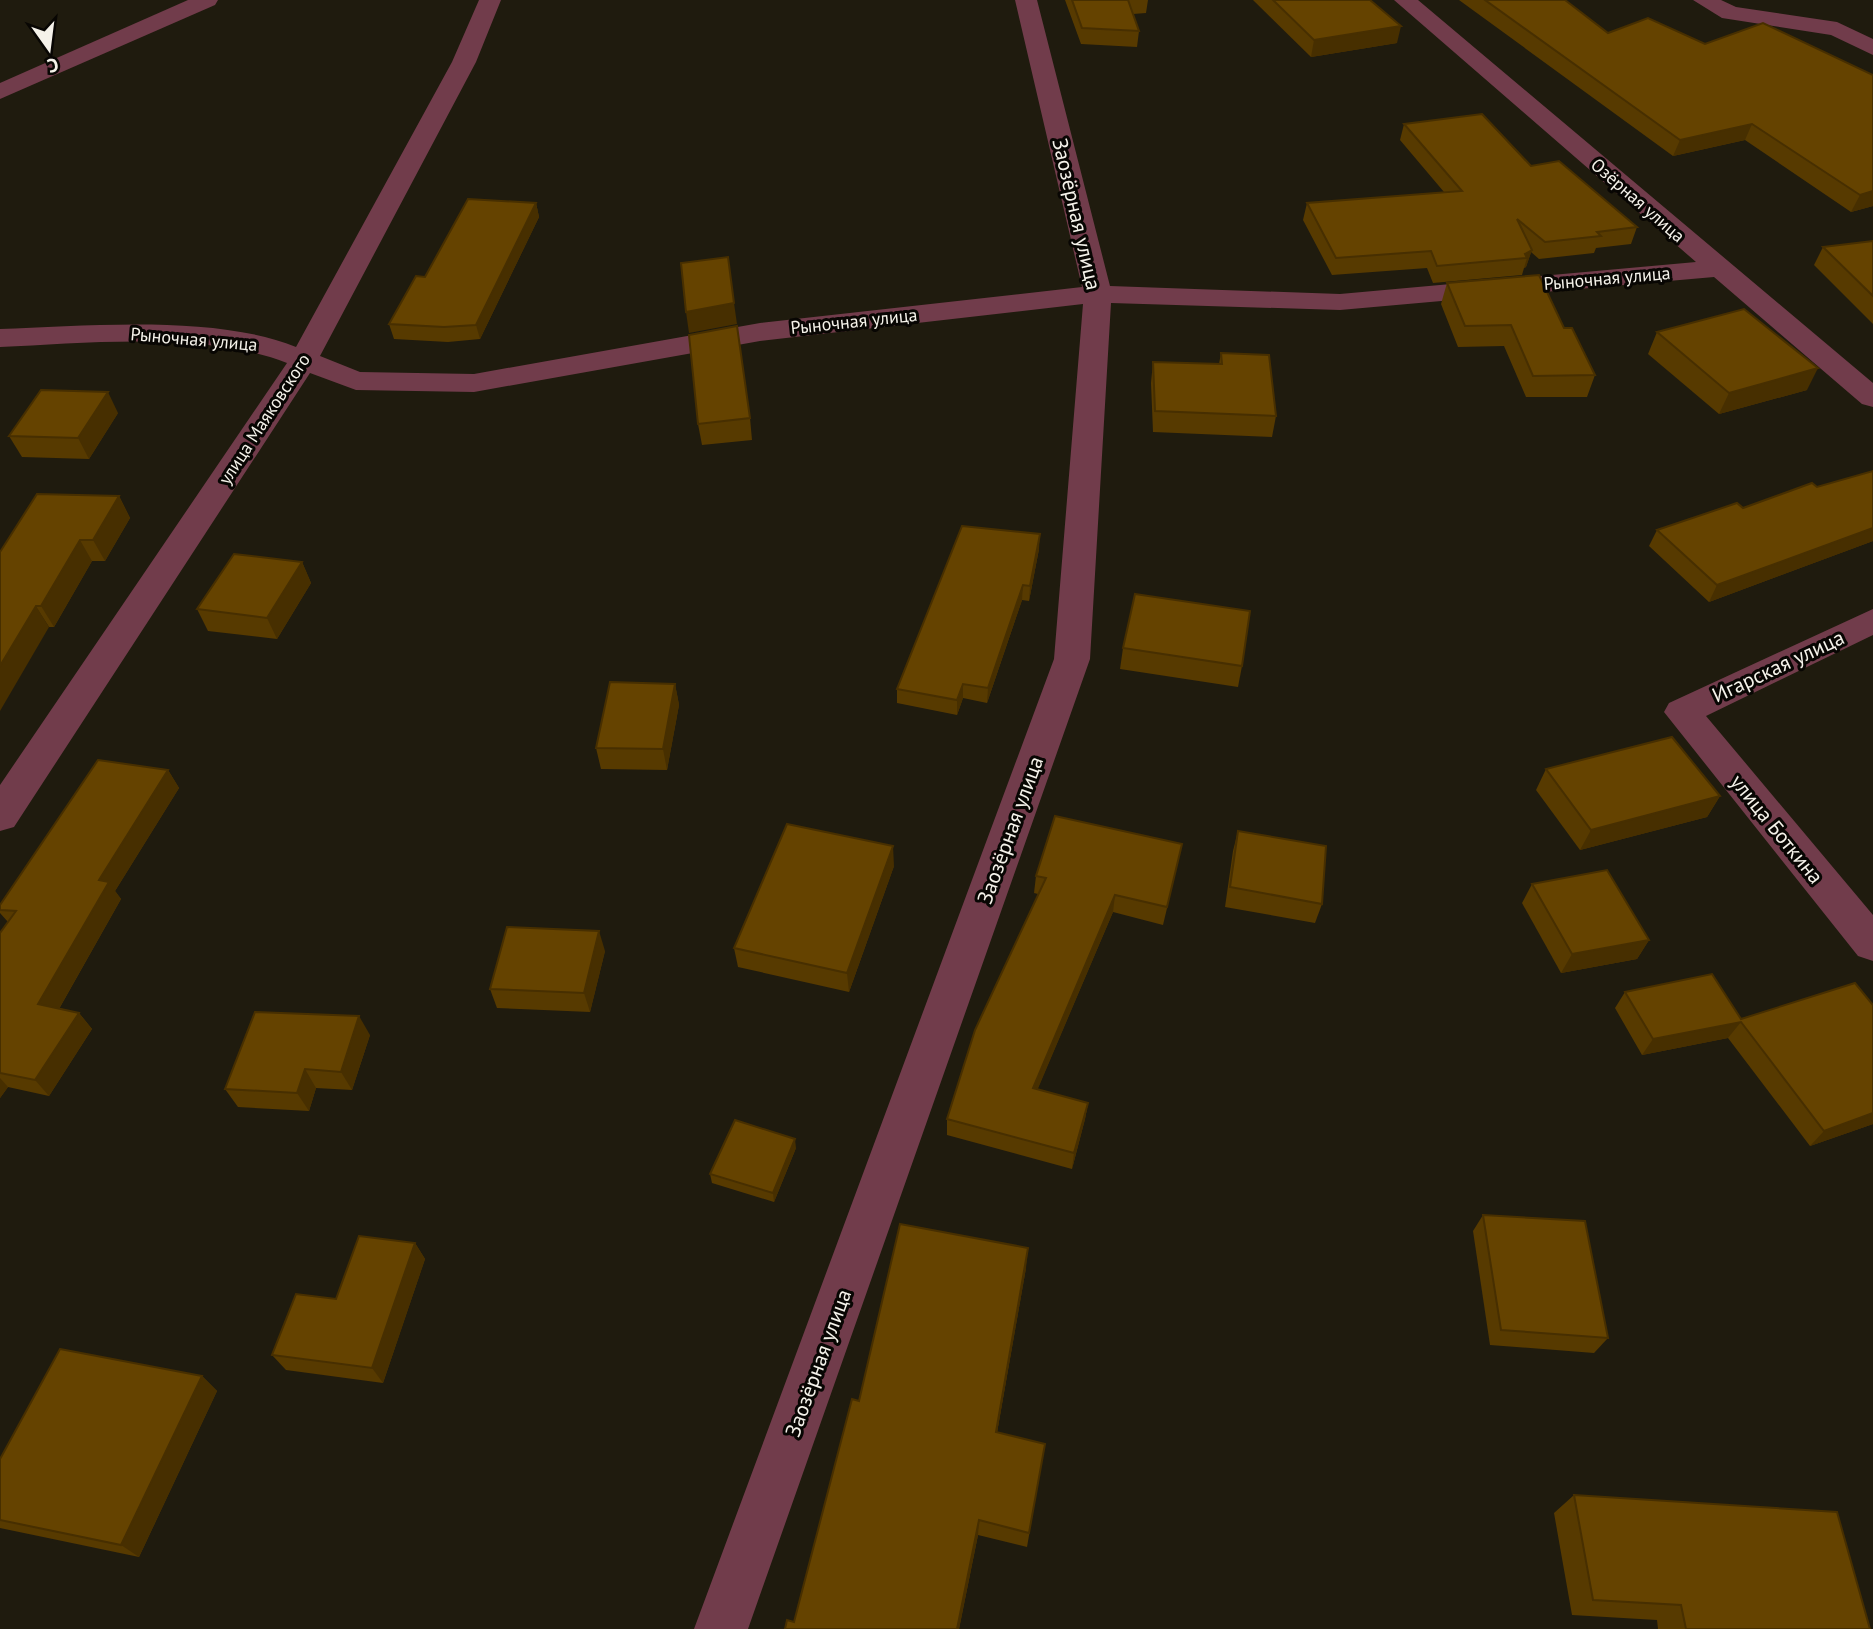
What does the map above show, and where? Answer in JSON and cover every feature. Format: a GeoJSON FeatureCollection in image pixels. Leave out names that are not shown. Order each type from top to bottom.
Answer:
{"type":"FeatureCollection","features":[{"type":"Feature","properties":{"kind":"street"},"geometry":{"type":"LineString","coordinates":[[0,92],[207,0]]}},
{"type":"Feature","properties":{"kind":"street","name":"улица Маяковского"},"geometry":{"type":"LineString","coordinates":[[0,816],[303,361],[464,62],[490,0]]}},
{"type":"Feature","properties":{"kind":"street","name":"Заозёрная улица"},"geometry":{"type":"LineString","coordinates":[[721,1629],[1072,659],[1098,294],[1026,0]]}},
{"type":"Feature","properties":{"kind":"street","name":"Озёрная улица"},"geometry":{"type":"LineString","coordinates":[[1405,0],[1873,398]]}},
{"type":"Feature","properties":{"kind":"street"},"geometry":{"type":"LineString","coordinates":[[1704,0],[1730,13],[1837,29]]}},
{"type":"Feature","properties":{"kind":"street"},"geometry":{"type":"LineString","coordinates":[[1805,0],[1837,29],[1873,48]]}},
{"type":"Feature","properties":{"kind":"street","name":"Рыночная улица"},"geometry":{"type":"LineString","coordinates":[[0,338],[115,333],[220,338],[269,346],[356,382],[474,383],[760,332],[1098,294],[1340,302],[1717,268]]}},
{"type":"Feature","properties":{"kind":"street","name":"Игарская улица"},"geometry":{"type":"LineString","coordinates":[[1682,712],[1873,621]]}},
{"type":"Feature","properties":{"kind":"street","name":"улица Боткина"},"geometry":{"type":"LineString","coordinates":[[1682,712],[1873,944]]}},
{"type":"Feature","properties":{"kind":"building"},"geometry":{"type":"Polygon","coordinates":[[[1072,0],[1128,0],[1139,31],[1082,28],[1072,0]]]}},
{"type":"Feature","properties":{"kind":"building"},"geometry":{"type":"Polygon","coordinates":[[[1273,0],[1370,0],[1401,26],[1314,40],[1273,0]]]}},
{"type":"Feature","properties":{"kind":"building"},"geometry":{"type":"Polygon","coordinates":[[[1485,0],[1565,0],[1608,33],[1648,18],[1705,44],[1763,23],[1873,75],[1873,191],[1860,195],[1752,124],[1680,140],[1485,0]]]}},
{"type":"Feature","properties":{"kind":"building"},"geometry":{"type":"Polygon","coordinates":[[[1482,114],[1531,166],[1559,161],[1637,227],[1597,232],[1601,236],[1545,242],[1517,219],[1532,250],[1525,254],[1527,258],[1437,266],[1431,251],[1336,258],[1307,203],[1462,191],[1404,124],[1482,114]]]}},
{"type":"Feature","properties":{"kind":"building"},"geometry":{"type":"Polygon","coordinates":[[[468,199],[536,203],[476,325],[444,327],[389,324],[416,276],[425,277],[468,199]]]}},
{"type":"Feature","properties":{"kind":"building"},"geometry":{"type":"Polygon","coordinates":[[[1873,241],[1873,296],[1823,247],[1873,241]]]}},
{"type":"Feature","properties":{"kind":"building"},"geometry":{"type":"Polygon","coordinates":[[[728,257],[734,303],[686,312],[681,263],[728,257]]]}},
{"type":"Feature","properties":{"kind":"building"},"geometry":{"type":"Polygon","coordinates":[[[1539,275],[1564,328],[1572,328],[1595,375],[1533,376],[1511,325],[1465,326],[1447,283],[1539,275]]]}},
{"type":"Feature","properties":{"kind":"building"},"geometry":{"type":"Polygon","coordinates":[[[1744,309],[1818,368],[1729,393],[1657,332],[1744,309]]]}},
{"type":"Feature","properties":{"kind":"building"},"geometry":{"type":"Polygon","coordinates":[[[737,326],[750,418],[698,424],[689,335],[737,326]]]}},
{"type":"Feature","properties":{"kind":"building"},"geometry":{"type":"Polygon","coordinates":[[[1221,353],[1269,355],[1276,416],[1155,411],[1153,362],[1222,364],[1221,353]]]}},
{"type":"Feature","properties":{"kind":"building"},"geometry":{"type":"Polygon","coordinates":[[[41,390],[108,392],[78,438],[9,436],[41,390]]]}},
{"type":"Feature","properties":{"kind":"building"},"geometry":{"type":"Polygon","coordinates":[[[1873,471],[1873,528],[1717,585],[1657,530],[1737,503],[1743,508],[1812,483],[1817,487],[1873,471]]]}},
{"type":"Feature","properties":{"kind":"building"},"geometry":{"type":"Polygon","coordinates":[[[37,494],[119,496],[93,540],[80,540],[41,606],[36,606],[0,666],[0,552],[37,494]]]}},
{"type":"Feature","properties":{"kind":"building"},"geometry":{"type":"Polygon","coordinates":[[[962,526],[1040,534],[1030,586],[1023,585],[988,688],[963,684],[957,700],[897,689],[962,526]]]}},
{"type":"Feature","properties":{"kind":"building"},"geometry":{"type":"Polygon","coordinates":[[[234,554],[302,562],[267,618],[197,609],[234,554]]]}},
{"type":"Feature","properties":{"kind":"building"},"geometry":{"type":"Polygon","coordinates":[[[1135,594],[1250,611],[1242,666],[1123,648],[1135,594]]]}},
{"type":"Feature","properties":{"kind":"building"},"geometry":{"type":"Polygon","coordinates":[[[610,682],[675,684],[663,749],[596,748],[610,682]]]}},
{"type":"Feature","properties":{"kind":"building"},"geometry":{"type":"Polygon","coordinates":[[[1672,737],[1720,796],[1591,830],[1546,769],[1672,737]]]}},
{"type":"Feature","properties":{"kind":"building"},"geometry":{"type":"Polygon","coordinates":[[[98,760],[168,770],[99,880],[109,882],[38,1004],[79,1013],[35,1080],[0,1073],[0,933],[16,911],[0,910],[0,905],[98,760]]]}},
{"type":"Feature","properties":{"kind":"building"},"geometry":{"type":"Polygon","coordinates":[[[1055,816],[1182,844],[1167,907],[1115,895],[1033,1088],[1088,1103],[1074,1153],[947,1119],[975,1030],[1046,878],[1036,876],[1055,816]]]}},
{"type":"Feature","properties":{"kind":"building"},"geometry":{"type":"Polygon","coordinates":[[[787,824],[893,846],[847,973],[734,948],[787,824]]]}},
{"type":"Feature","properties":{"kind":"building"},"geometry":{"type":"Polygon","coordinates":[[[1238,831],[1326,846],[1322,904],[1230,887],[1238,831]]]}},
{"type":"Feature","properties":{"kind":"building"},"geometry":{"type":"Polygon","coordinates":[[[1607,870],[1649,940],[1572,954],[1532,884],[1607,870]]]}},
{"type":"Feature","properties":{"kind":"building"},"geometry":{"type":"Polygon","coordinates":[[[507,927],[599,931],[584,993],[490,989],[507,927]]]}},
{"type":"Feature","properties":{"kind":"building"},"geometry":{"type":"Polygon","coordinates":[[[1712,974],[1741,1019],[1855,983],[1873,1005],[1873,1113],[1824,1131],[1741,1022],[1653,1039],[1625,992],[1712,974]]]}},
{"type":"Feature","properties":{"kind":"building"},"geometry":{"type":"Polygon","coordinates":[[[255,1012],[359,1016],[341,1072],[305,1069],[297,1093],[225,1089],[255,1012]]]}},
{"type":"Feature","properties":{"kind":"building"},"geometry":{"type":"Polygon","coordinates":[[[735,1120],[795,1139],[773,1193],[710,1174],[735,1120]]]}},
{"type":"Feature","properties":{"kind":"building"},"geometry":{"type":"Polygon","coordinates":[[[1483,1215],[1585,1221],[1608,1338],[1501,1330],[1483,1215]]]}},
{"type":"Feature","properties":{"kind":"building"},"geometry":{"type":"Polygon","coordinates":[[[900,1224],[1028,1248],[996,1432],[1045,1444],[1029,1533],[979,1520],[957,1629],[785,1629],[787,1620],[794,1622],[852,1399],[859,1401],[900,1224]]]}},
{"type":"Feature","properties":{"kind":"building"},"geometry":{"type":"Polygon","coordinates":[[[359,1236],[415,1243],[372,1368],[272,1355],[296,1294],[336,1299],[359,1236]]]}},
{"type":"Feature","properties":{"kind":"building"},"geometry":{"type":"Polygon","coordinates":[[[60,1349],[202,1376],[121,1545],[0,1520],[0,1459],[60,1349]]]}},
{"type":"Feature","properties":{"kind":"building"},"geometry":{"type":"Polygon","coordinates":[[[1574,1495],[1837,1512],[1870,1629],[1686,1629],[1681,1605],[1593,1600],[1574,1495]]]}}]}
